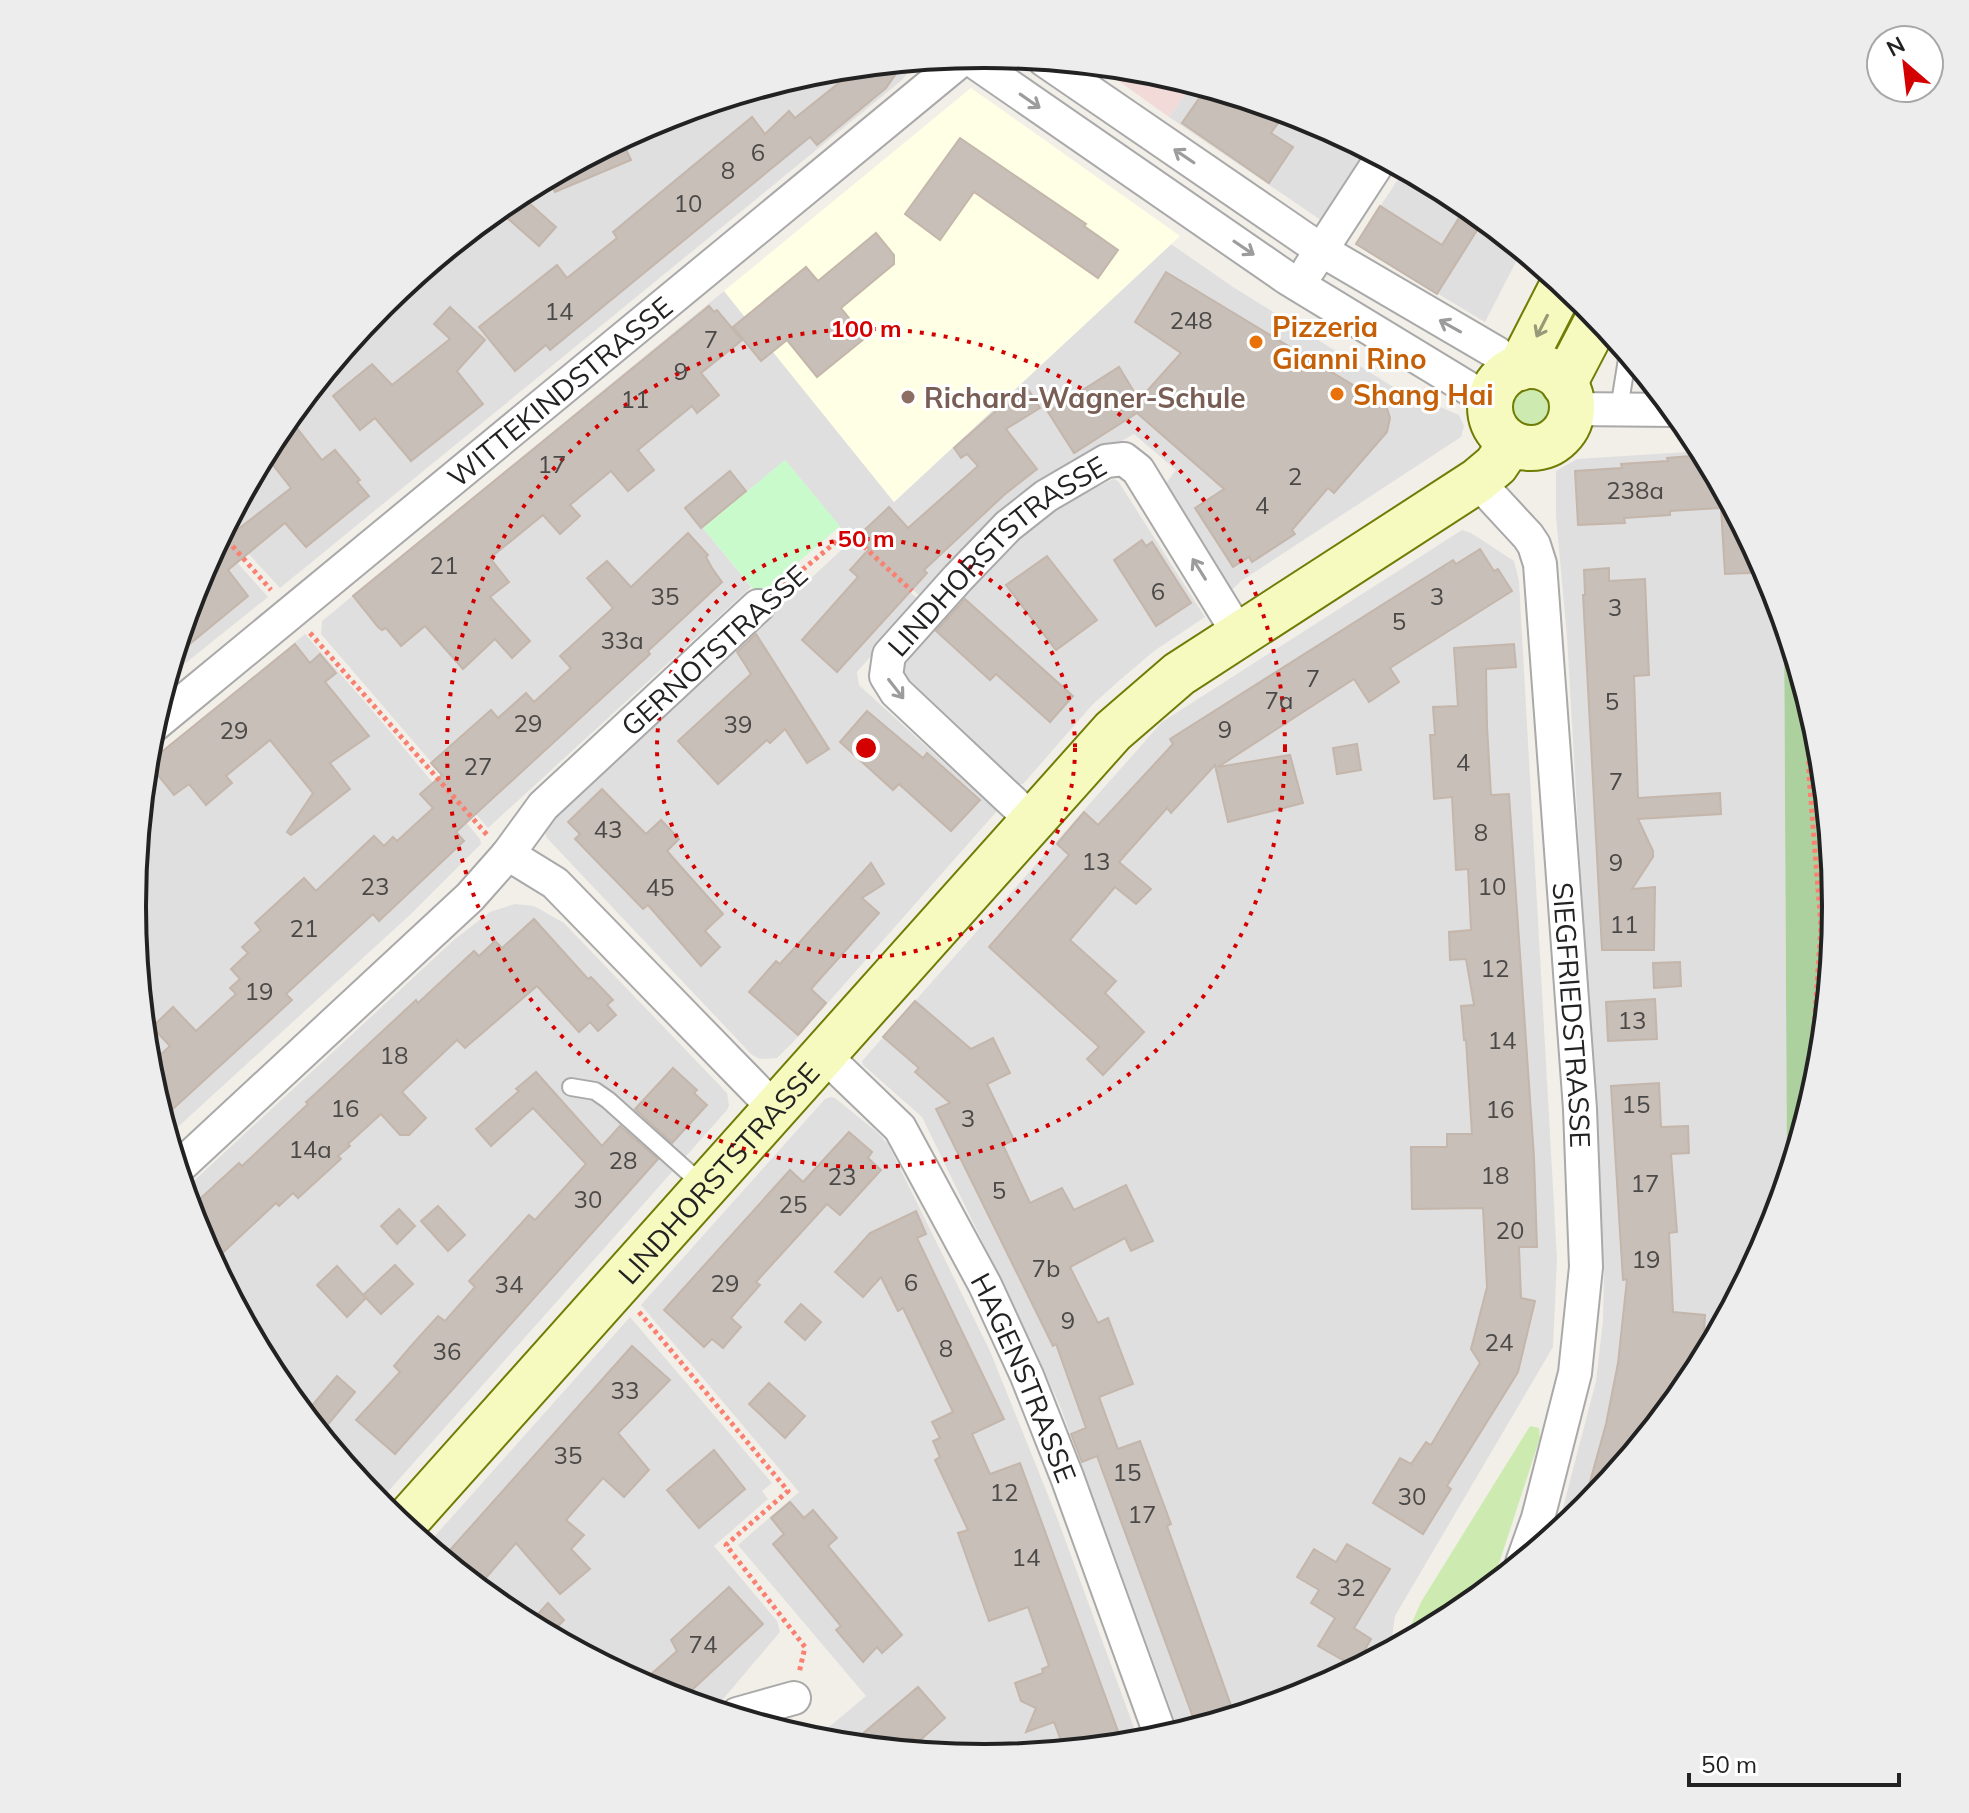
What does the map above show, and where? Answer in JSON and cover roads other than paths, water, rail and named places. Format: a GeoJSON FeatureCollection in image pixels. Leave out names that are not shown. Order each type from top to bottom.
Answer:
{"type":"FeatureCollection","features":[{"type":"Feature","properties":{"kind":"street"},"geometry":{"type":"LineString","coordinates":[[983,68],[1299,285],[1507,381]]}},
{"type":"Feature","properties":{"kind":"street","name":"WITTEKINDSTRASSE"},"geometry":{"type":"LineString","coordinates":[[169,713],[950,69]]}},
{"type":"Feature","properties":{"kind":"street"},"geometry":{"type":"LineString","coordinates":[[1062,72],[1321,250],[1497,353],[1507,381]]}},
{"type":"Feature","properties":{"kind":"street"},"geometry":{"type":"LineString","coordinates":[[1299,285],[1376,165]]}},
{"type":"Feature","properties":{"kind":"street"},"geometry":{"type":"LineString","coordinates":[[1557,295],[1507,381],[1491,416],[1495,427],[1511,443],[1535,448],[1551,443],[1563,432],[1568,396],[1593,331]]}},
{"type":"Feature","properties":{"kind":"street"},"geometry":{"type":"LineString","coordinates":[[1507,381],[1536,367],[1547,370],[1568,396],[1619,409],[1660,410]]}},
{"type":"Feature","properties":{"kind":"street","name":"LINDHORSTSTRASSE"},"geometry":{"type":"LineString","coordinates":[[411,1517],[1113,731],[1179,674],[1477,481],[1496,465],[1511,443]]}},
{"type":"Feature","properties":{"kind":"street","name":"LINDHORSTSTRASSE"},"geometry":{"type":"LineString","coordinates":[[1033,821],[896,692],[886,676],[889,655],[1008,526],[1046,496],[1106,461],[1124,459],[1138,470],[1240,636]]}},
{"type":"Feature","properties":{"kind":"street","name":"SIEGFRIEDSTRASSE"},"geometry":{"type":"LineString","coordinates":[[1477,481],[1528,536],[1540,564],[1580,1109],[1586,1267],[1575,1373],[1529,1544]]}},
{"type":"Feature","properties":{"kind":"street","name":"GERNOTSTRASSE"},"geometry":{"type":"LineString","coordinates":[[186,1161],[470,897],[508,854],[543,806],[758,606]]}},
{"type":"Feature","properties":{"kind":"street"},"geometry":{"type":"LineString","coordinates":[[508,854],[555,883],[776,1110]]}},
{"type":"Feature","properties":{"kind":"street","name":"HAGENSTRASSE"},"geometry":{"type":"LineString","coordinates":[[823,1054],[900,1128],[985,1285],[1027,1376],[1061,1463],[1158,1727]]}},
{"type":"Feature","properties":{"kind":"street"},"geometry":{"type":"LineString","coordinates":[[749,1711],[794,1698]]}},
{"type":"Feature","properties":{"kind":"lane"},"geometry":{"type":"LineString","coordinates":[[1619,409],[1626,367]]}},
{"type":"Feature","properties":{"kind":"lane"},"geometry":{"type":"LineString","coordinates":[[571,1087],[595,1091],[608,1100],[706,1188]]}},
{"type":"Feature","properties":{"kind":"place","name":"Pizzeria Gianni Rino"},"geometry":{"type":"Point","coordinates":[1256,342]}},
{"type":"Feature","properties":{"kind":"place","name":"Shang Hai"},"geometry":{"type":"Point","coordinates":[1337,394]}},
{"type":"Feature","properties":{"kind":"place","name":"Richard-Wagner-Schule"},"geometry":{"type":"Point","coordinates":[908,397]}}]}
